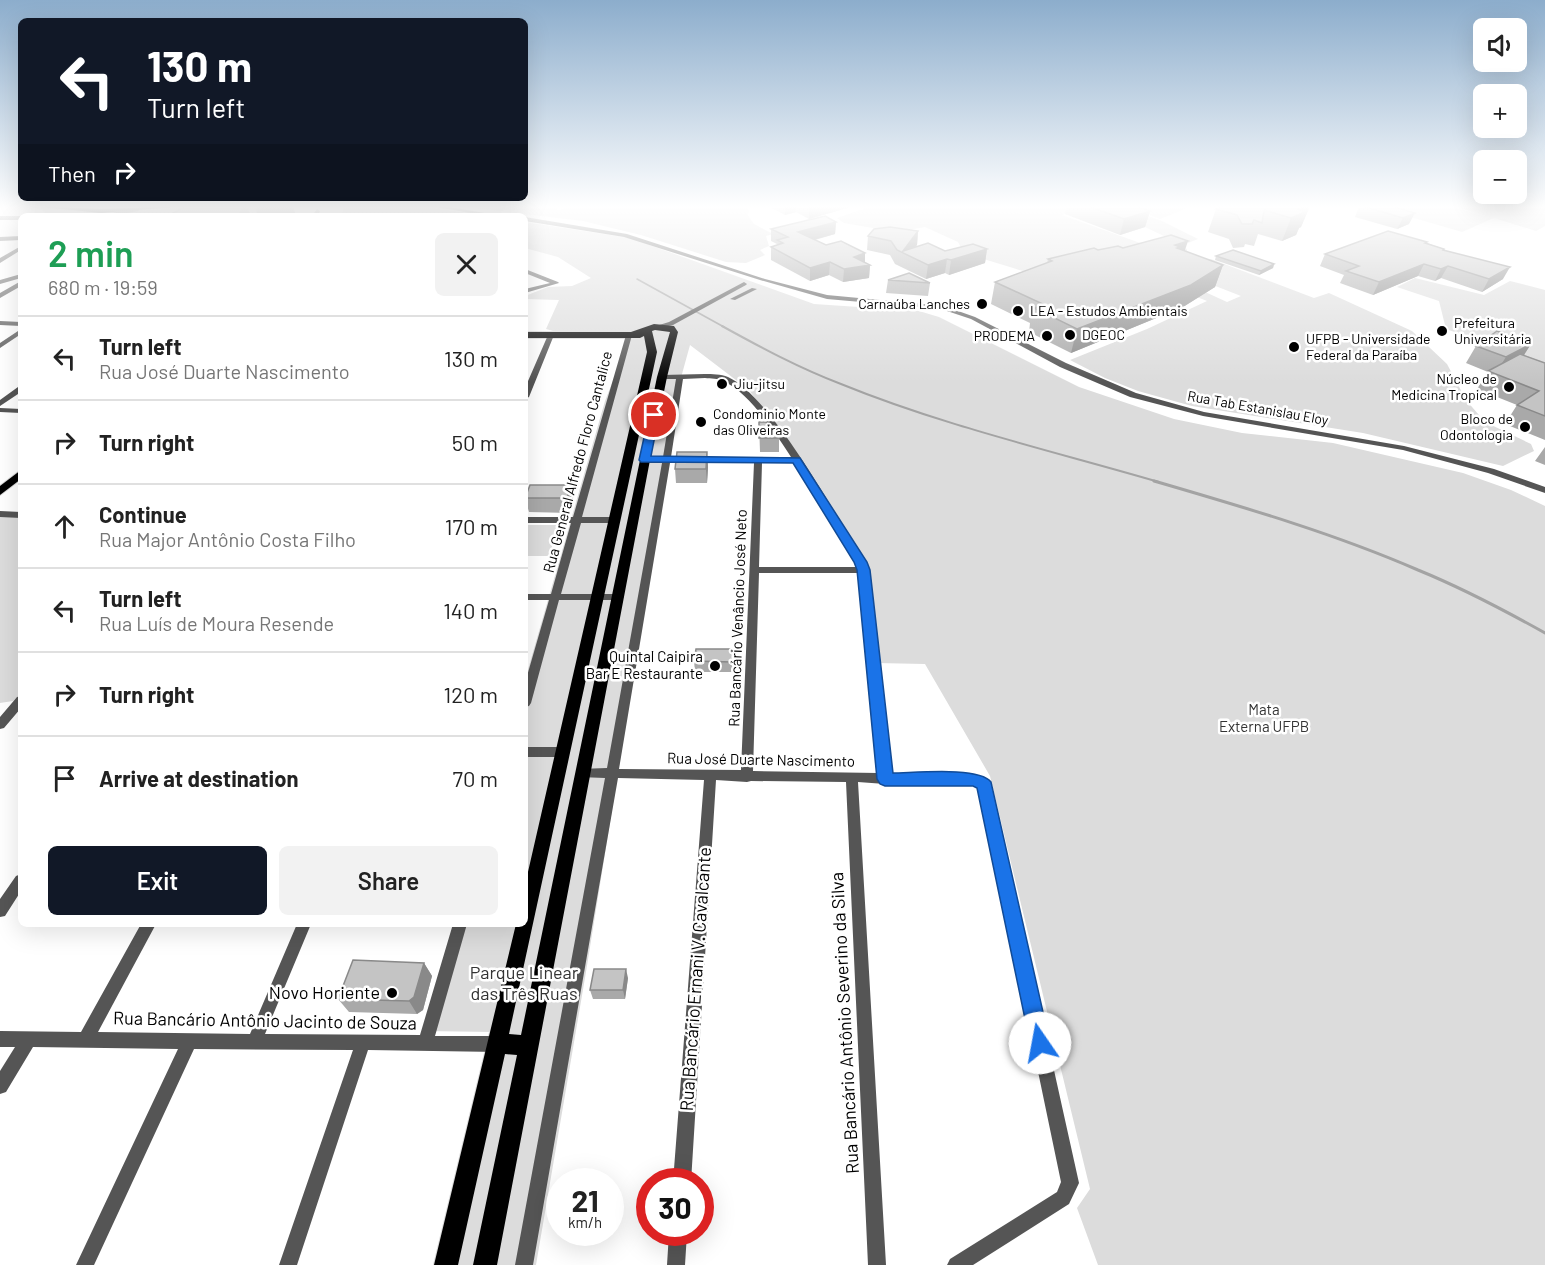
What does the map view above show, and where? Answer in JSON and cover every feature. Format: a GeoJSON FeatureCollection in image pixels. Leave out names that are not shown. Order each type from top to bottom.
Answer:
{"type":"FeatureCollection","features":[{"type":"Feature","properties":{"kind":"main road"},"geometry":{"type":"LineString","coordinates":[[528,335],[630,335],[662,331]]}},
{"type":"Feature","properties":{"kind":"main road"},"geometry":{"type":"LineString","coordinates":[[485,1265],[662,377],[662,331]]}},
{"type":"Feature","properties":{"kind":"main road"},"geometry":{"type":"LineString","coordinates":[[528,911],[637,415],[652,352],[662,331]]}},
{"type":"Feature","properties":{"kind":"main road"},"geometry":{"type":"LineString","coordinates":[[0,480],[18,465]]}},
{"type":"Feature","properties":{"kind":"main road"},"geometry":{"type":"LineString","coordinates":[[0,492],[18,476]]}},
{"type":"Feature","properties":{"kind":"main road"},"geometry":{"type":"LineString","coordinates":[[446,1265],[524,927]]}},
{"type":"Feature","properties":{"kind":"main road","name":"Rua Bancário Antônio Jacinto de Souza"},"geometry":{"type":"LineString","coordinates":[[498,1044],[529,1045]]}},
{"type":"Feature","properties":{"kind":"street","name":"Rua Tab Estanislau Eloy"},"geometry":{"type":"LineString","coordinates":[[724,265],[740,270],[762,285],[828,297],[942,307],[973,318],[1098,381],[1142,397],[1203,414],[1404,448],[1491,471],[1545,490]]}},
{"type":"Feature","properties":{"kind":"street","name":"Rua Tab Estanislau Eloy"},"geometry":{"type":"LineString","coordinates":[[740,270],[747,282]]}},
{"type":"Feature","properties":{"kind":"street"},"geometry":{"type":"LineString","coordinates":[[528,272],[556,283],[528,290]]}},
{"type":"Feature","properties":{"kind":"street"},"geometry":{"type":"LineString","coordinates":[[0,282],[18,277]]}},
{"type":"Feature","properties":{"kind":"street"},"geometry":{"type":"LineString","coordinates":[[662,331],[747,282],[762,285]]}},
{"type":"Feature","properties":{"kind":"street"},"geometry":{"type":"LineString","coordinates":[[747,282],[762,285]]}},
{"type":"Feature","properties":{"kind":"street"},"geometry":{"type":"LineString","coordinates":[[0,296],[18,285]]}},
{"type":"Feature","properties":{"kind":"street"},"geometry":{"type":"LineString","coordinates":[[662,331],[762,285]]}},
{"type":"Feature","properties":{"kind":"street"},"geometry":{"type":"LineString","coordinates":[[0,324],[18,324]]}},
{"type":"Feature","properties":{"kind":"street"},"geometry":{"type":"LineString","coordinates":[[0,346],[18,333]]}},
{"type":"Feature","properties":{"kind":"street"},"geometry":{"type":"LineString","coordinates":[[528,390],[551,335]]}},
{"type":"Feature","properties":{"kind":"street","name":"Rua General Alfredo Floro Cantalice"},"geometry":{"type":"LineString","coordinates":[[528,693],[630,335]]}},
{"type":"Feature","properties":{"kind":"street"},"geometry":{"type":"LineString","coordinates":[[662,377],[724,378],[752,399],[796,460],[863,570],[885,779]]}},
{"type":"Feature","properties":{"kind":"street"},"geometry":{"type":"LineString","coordinates":[[524,1265],[646,586],[680,377]]}},
{"type":"Feature","properties":{"kind":"street"},"geometry":{"type":"LineString","coordinates":[[0,405],[18,390]]}},
{"type":"Feature","properties":{"kind":"street"},"geometry":{"type":"LineString","coordinates":[[0,410],[18,411]]}},
{"type":"Feature","properties":{"kind":"street"},"geometry":{"type":"LineString","coordinates":[[637,415],[654,415]]}},
{"type":"Feature","properties":{"kind":"street"},"geometry":{"type":"LineString","coordinates":[[645,460],[796,460]]}},
{"type":"Feature","properties":{"kind":"street","name":"Rua Bancário Venâncio José Neto"},"geometry":{"type":"LineString","coordinates":[[747,777],[756,570],[758,460]]}},
{"type":"Feature","properties":{"kind":"street"},"geometry":{"type":"LineString","coordinates":[[0,514],[18,515]]}},
{"type":"Feature","properties":{"kind":"street"},"geometry":{"type":"LineString","coordinates":[[528,520],[614,520]]}},
{"type":"Feature","properties":{"kind":"street"},"geometry":{"type":"LineString","coordinates":[[756,570],[863,570]]}},
{"type":"Feature","properties":{"kind":"street"},"geometry":{"type":"LineString","coordinates":[[528,597],[619,597]]}},
{"type":"Feature","properties":{"kind":"street"},"geometry":{"type":"LineString","coordinates":[[0,708],[17,704]]}},
{"type":"Feature","properties":{"kind":"street"},"geometry":{"type":"LineString","coordinates":[[0,725],[17,704]]}},
{"type":"Feature","properties":{"kind":"street"},"geometry":{"type":"LineString","coordinates":[[528,752],[564,752]]}},
{"type":"Feature","properties":{"kind":"street","name":"Rua José Duarte Nascimento"},"geometry":{"type":"LineString","coordinates":[[583,773],[973,779],[981,781],[985,786],[1070,1183],[1063,1198],[956,1265]]}},
{"type":"Feature","properties":{"kind":"street","name":"Rua Bancário Ernani V. Cavalcante"},"geometry":{"type":"LineString","coordinates":[[683,1168],[710,776]]}},
{"type":"Feature","properties":{"kind":"street","name":"Rua Bancário Antônio Severino da Silva"},"geometry":{"type":"LineString","coordinates":[[852,778],[877,1265]]}},
{"type":"Feature","properties":{"kind":"street"},"geometry":{"type":"LineString","coordinates":[[0,911],[18,884]]}},
{"type":"Feature","properties":{"kind":"street"},"geometry":{"type":"LineString","coordinates":[[85,1040],[147,927]]}},
{"type":"Feature","properties":{"kind":"street"},"geometry":{"type":"LineString","coordinates":[[254,1042],[303,927]]}},
{"type":"Feature","properties":{"kind":"street"},"geometry":{"type":"LineString","coordinates":[[425,1044],[459,927]]}},
{"type":"Feature","properties":{"kind":"street","name":"Rua Bancário Antônio Jacinto de Souza"},"geometry":{"type":"LineString","coordinates":[[0,1039],[498,1044]]}},
{"type":"Feature","properties":{"kind":"street"},"geometry":{"type":"LineString","coordinates":[[0,1086],[29,1039]]}},
{"type":"Feature","properties":{"kind":"street"},"geometry":{"type":"LineString","coordinates":[[85,1265],[190,1041]]}},
{"type":"Feature","properties":{"kind":"street"},"geometry":{"type":"LineString","coordinates":[[288,1265],[363,1043]]}},
{"type":"Feature","properties":{"kind":"street"},"geometry":{"type":"LineString","coordinates":[[676,1265],[677,1246]]}},
{"type":"Feature","properties":{"kind":"green space","name":"Mata Externa UFPB"},"geometry":{"type":"Polygon","coordinates":[[[571,265],[705,265],[814,304],[919,311],[939,317],[1079,387],[1174,419],[1242,433],[1333,443],[1463,473],[1511,490],[1545,506],[1545,1265],[1098,1265],[1077,1208],[1090,1189],[990,776],[925,664],[876,663],[865,567],[794,452],[749,390],[690,345],[682,374],[553,1168],[546,1168],[546,1206],[536,1265],[440,1265],[493,1032],[424,1031],[454,927],[528,927],[528,670],[605,401],[632,332],[546,329],[559,300],[528,299],[528,295],[548,287],[572,286],[591,278],[571,265]]]}},
{"type":"Feature","properties":{"kind":"green space"},"geometry":{"type":"Polygon","coordinates":[[[1003,265],[1075,265],[1026,272],[1003,265]]]}},
{"type":"Feature","properties":{"kind":"green space"},"geometry":{"type":"Polygon","coordinates":[[[1194,265],[1227,265],[1314,298],[1329,293],[1412,331],[1447,364],[1466,400],[1485,422],[1531,444],[1534,451],[1503,466],[1363,433],[1192,406],[1138,391],[1105,378],[1070,360],[1147,329],[1207,301],[1157,281],[1179,280],[1227,302],[1241,296],[1177,271],[1194,265]]]}},
{"type":"Feature","properties":{"kind":"green space"},"geometry":{"type":"Polygon","coordinates":[[[1415,278],[1484,295],[1510,281],[1545,290],[1545,364],[1446,329],[1439,301],[1397,287],[1415,278]]]}},
{"type":"Feature","properties":{"kind":"green space"},"geometry":{"type":"Polygon","coordinates":[[[0,517],[18,517],[18,697],[13,701],[0,703],[0,517]]]}},
{"type":"Feature","properties":{"kind":"green space"},"geometry":{"type":"Polygon","coordinates":[[[528,525],[559,525],[549,556],[528,556],[528,525]]]}},
{"type":"Feature","properties":{"kind":"building"},"geometry":{"type":"Polygon","coordinates":[[[804,265],[820,265],[810,268],[804,265]]]}},
{"type":"Feature","properties":{"kind":"building"},"geometry":{"type":"Polygon","coordinates":[[[836,265],[870,265],[844,269],[836,265]]]}},
{"type":"Feature","properties":{"kind":"building"},"geometry":{"type":"Polygon","coordinates":[[[1041,265],[1223,265],[1191,285],[1077,329],[1034,308],[1045,305],[995,282],[1041,265]]]}},
{"type":"Feature","properties":{"kind":"building"},"geometry":{"type":"Polygon","coordinates":[[[1243,265],[1272,265],[1261,271],[1243,265]]]}},
{"type":"Feature","properties":{"kind":"building"},"geometry":{"type":"Polygon","coordinates":[[[1356,265],[1421,265],[1379,282],[1346,271],[1359,266],[1356,265]]]}},
{"type":"Feature","properties":{"kind":"building"},"geometry":{"type":"Polygon","coordinates":[[[1428,265],[1510,267],[1489,279],[1448,266],[1441,269],[1428,265]]]}},
{"type":"Feature","properties":{"kind":"building"},"geometry":{"type":"Polygon","coordinates":[[[909,273],[930,283],[888,280],[909,273]]]}},
{"type":"Feature","properties":{"kind":"building"},"geometry":{"type":"Polygon","coordinates":[[[1497,331],[1531,344],[1506,357],[1476,346],[1497,331]]]}},
{"type":"Feature","properties":{"kind":"building"},"geometry":{"type":"Polygon","coordinates":[[[1520,354],[1545,363],[1545,416],[1517,405],[1539,391],[1488,371],[1520,354]]]}},
{"type":"Feature","properties":{"kind":"building"},"geometry":{"type":"Polygon","coordinates":[[[759,422],[766,422],[779,438],[759,438],[759,422]]]}},
{"type":"Feature","properties":{"kind":"building"},"geometry":{"type":"Polygon","coordinates":[[[677,452],[707,452],[706,469],[675,469],[677,452]]]}},
{"type":"Feature","properties":{"kind":"building"},"geometry":{"type":"Polygon","coordinates":[[[530,485],[571,485],[567,498],[528,498],[530,485]]]}},
{"type":"Feature","properties":{"kind":"building"},"geometry":{"type":"Polygon","coordinates":[[[696,649],[734,649],[733,662],[694,661],[696,649]]]}},
{"type":"Feature","properties":{"kind":"building"},"geometry":{"type":"Polygon","coordinates":[[[353,960],[424,963],[414,997],[409,1001],[338,999],[353,960]]]}},
{"type":"Feature","properties":{"kind":"building"},"geometry":{"type":"Polygon","coordinates":[[[594,969],[626,969],[623,990],[590,990],[594,969]]]}},
{"type":"Feature","properties":{"kind":"waterway"},"geometry":{"type":"LineString","coordinates":[[637,279],[724,327]]}},
{"type":"Feature","properties":{"kind":"waterway"},"geometry":{"type":"LineString","coordinates":[[722,326],[825,378],[919,413],[1159,482]]}},
{"type":"Feature","properties":{"kind":"waterway"},"geometry":{"type":"LineString","coordinates":[[1154,481],[1288,521],[1353,544],[1467,592],[1545,633]]}},
{"type":"Feature","properties":{"kind":"place","name":"Carnaúba Lanches"},"geometry":{"type":"Point","coordinates":[982,304]}},
{"type":"Feature","properties":{"kind":"place","name":"LEA - Estudos Ambientais"},"geometry":{"type":"Point","coordinates":[1018,311]}},
{"type":"Feature","properties":{"kind":"place","name":"Prefeitura Universitária"},"geometry":{"type":"Point","coordinates":[1442,331]}},
{"type":"Feature","properties":{"kind":"place","name":"DGEOC"},"geometry":{"type":"Point","coordinates":[1070,335]}},
{"type":"Feature","properties":{"kind":"place","name":"PRODEMA"},"geometry":{"type":"Point","coordinates":[1047,336]}},
{"type":"Feature","properties":{"kind":"place","name":"UFPB - Universidade Federal da Paraíba"},"geometry":{"type":"Point","coordinates":[1294,347]}},
{"type":"Feature","properties":{"kind":"place","name":"Jiu-jitsu"},"geometry":{"type":"Point","coordinates":[722,384]}},
{"type":"Feature","properties":{"kind":"place","name":"Núcleo de Medicina Tropical"},"geometry":{"type":"Point","coordinates":[1509,387]}},
{"type":"Feature","properties":{"kind":"place","name":"Condominio Monte das Oliveiras"},"geometry":{"type":"Point","coordinates":[701,422]}},
{"type":"Feature","properties":{"kind":"place","name":"Bloco de Odontologia"},"geometry":{"type":"Point","coordinates":[1525,427]}},
{"type":"Feature","properties":{"kind":"place","name":"Quintal Caipira Bar E Restaurante"},"geometry":{"type":"Point","coordinates":[715,666]}},
{"type":"Feature","properties":{"kind":"place","name":"Novo Horiente"},"geometry":{"type":"Point","coordinates":[392,993]}},
{"type":"Feature","properties":{"kind":"route"},"geometry":{"type":"LineString","coordinates":[[654,415],[645,460],[796,460],[860,562],[863,570],[885,779],[973,779],[981,781],[985,786],[1040,1043]]}},
{"type":"Feature","properties":{"kind":"park label","name":"Parque Linear das Três Ruas"},"geometry":{"type":"Point","coordinates":[524,983]}}]}
